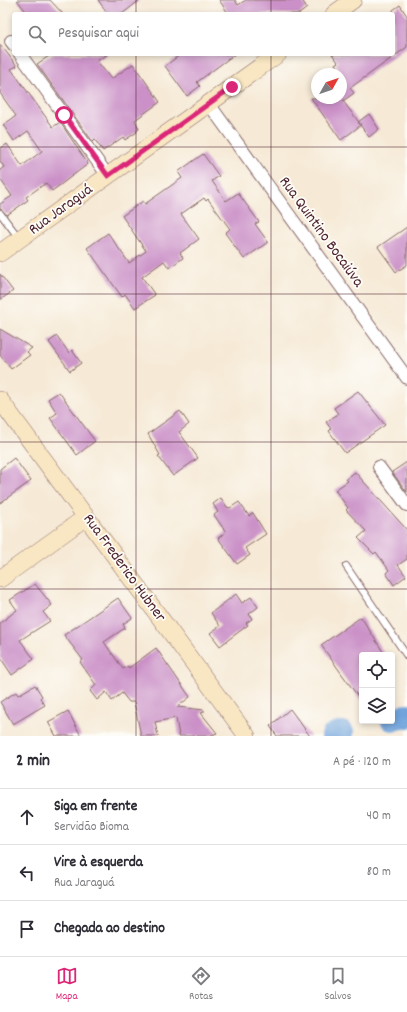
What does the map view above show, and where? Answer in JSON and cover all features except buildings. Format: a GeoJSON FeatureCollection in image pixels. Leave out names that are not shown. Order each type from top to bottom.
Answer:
{"type":"FeatureCollection","features":[{"type":"Feature","properties":{"kind":"street"},"geometry":{"type":"LineString","coordinates":[[21,56],[108,176]]}},
{"type":"Feature","properties":{"kind":"street","name":"Rua Jaraguá"},"geometry":{"type":"LineString","coordinates":[[0,254],[275,56]]}},
{"type":"Feature","properties":{"kind":"street","name":"Rua Quintino Bocaiúva"},"geometry":{"type":"LineString","coordinates":[[208,104],[407,378]]}},
{"type":"Feature","properties":{"kind":"street","name":"Rua Frederico Hubner"},"geometry":{"type":"LineString","coordinates":[[0,400],[248,736]]}},
{"type":"Feature","properties":{"kind":"street"},"geometry":{"type":"LineString","coordinates":[[379,467],[407,505]]}},
{"type":"Feature","properties":{"kind":"street"},"geometry":{"type":"LineString","coordinates":[[0,579],[86,517]]}},
{"type":"Feature","properties":{"kind":"lane"},"geometry":{"type":"LineString","coordinates":[[0,212],[20,239]]}},
{"type":"Feature","properties":{"kind":"lane"},"geometry":{"type":"LineString","coordinates":[[346,566],[407,656]]}},
{"type":"Feature","properties":{"kind":"waterway"},"geometry":{"type":"LineString","coordinates":[[395,718],[407,716]]}},
{"type":"Feature","properties":{"kind":"waterway"},"geometry":{"type":"LineString","coordinates":[[333,736],[342,733]]}},
{"type":"Feature","properties":{"kind":"route"},"geometry":{"type":"LineString","coordinates":[[64,115],[108,176],[232,87]]}}]}
